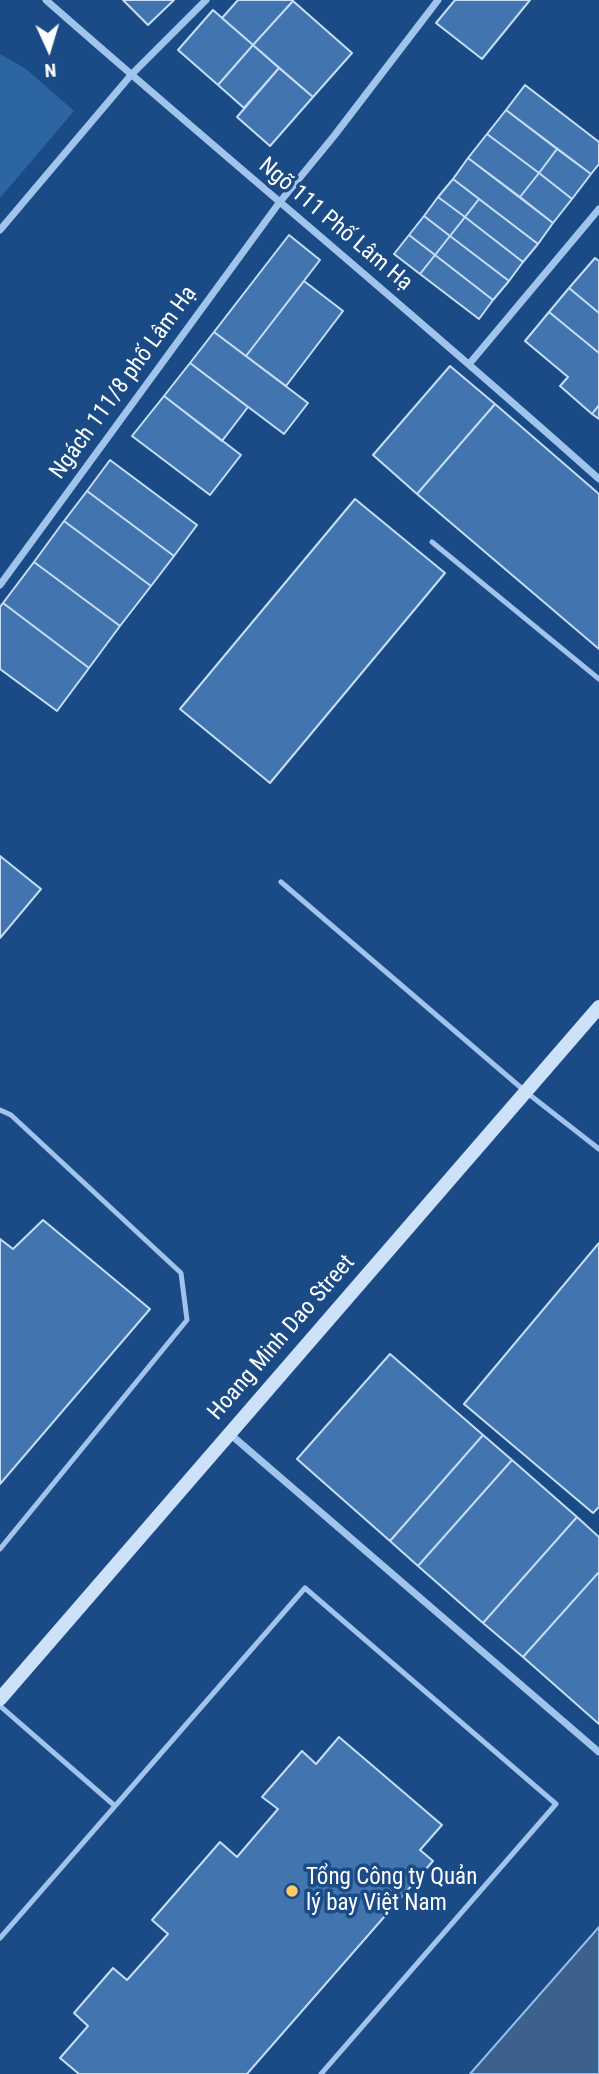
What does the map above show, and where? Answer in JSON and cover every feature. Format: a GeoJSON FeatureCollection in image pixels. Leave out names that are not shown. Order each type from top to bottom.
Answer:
{"type":"FeatureCollection","features":[{"type":"Feature","properties":{"kind":"street","name":"Ngõ 111 Phố Lâm Hạ"},"geometry":{"type":"LineString","coordinates":[[46,0],[279,203],[470,363],[599,479]]}},
{"type":"Feature","properties":{"kind":"street"},"geometry":{"type":"LineString","coordinates":[[0,230],[131,75],[206,0]]}},
{"type":"Feature","properties":{"kind":"street","name":"Ngách 111/8 phố Lâm Hạ"},"geometry":{"type":"LineString","coordinates":[[0,585],[279,203],[438,0]]}},
{"type":"Feature","properties":{"kind":"street"},"geometry":{"type":"LineString","coordinates":[[470,363],[599,209]]}},
{"type":"Feature","properties":{"kind":"street","name":"Hoang Minh Dao Street"},"geometry":{"type":"LineString","coordinates":[[0,1699],[599,1007]]}},
{"type":"Feature","properties":{"kind":"street"},"geometry":{"type":"LineString","coordinates":[[230,1433],[599,1752]]}},
{"type":"Feature","properties":{"kind":"lane"},"geometry":{"type":"LineString","coordinates":[[432,542],[599,679]]}},
{"type":"Feature","properties":{"kind":"lane"},"geometry":{"type":"LineString","coordinates":[[281,882],[526,1091],[599,1149]]}},
{"type":"Feature","properties":{"kind":"lane"},"geometry":{"type":"LineString","coordinates":[[0,1110],[11,1115],[181,1273],[187,1320],[0,1549]]}},
{"type":"Feature","properties":{"kind":"lane"},"geometry":{"type":"LineString","coordinates":[[0,1938],[305,1588],[556,1804],[321,2074]]}},
{"type":"Feature","properties":{"kind":"lane"},"geometry":{"type":"LineString","coordinates":[[0,1706],[115,1806]]}},
{"type":"Feature","properties":{"kind":"shaded area"},"geometry":{"type":"Polygon","coordinates":[[[0,54],[26,69],[74,111],[0,198],[0,54]]]}},
{"type":"Feature","properties":{"kind":"shaded area"},"geometry":{"type":"Polygon","coordinates":[[[599,1927],[599,2074],[470,2074],[599,1927]]]}},
{"type":"Feature","properties":{"kind":"building"},"geometry":{"type":"Polygon","coordinates":[[[123,0],[174,0],[148,25],[123,0]]]}},
{"type":"Feature","properties":{"kind":"building"},"geometry":{"type":"Polygon","coordinates":[[[238,0],[293,1],[253,45],[222,18],[238,0]]]}},
{"type":"Feature","properties":{"kind":"building"},"geometry":{"type":"Polygon","coordinates":[[[455,0],[530,0],[482,59],[436,23],[455,0]]]}},
{"type":"Feature","properties":{"kind":"building"},"geometry":{"type":"Polygon","coordinates":[[[293,1],[352,53],[313,97],[253,45],[293,1]]]}},
{"type":"Feature","properties":{"kind":"building"},"geometry":{"type":"Polygon","coordinates":[[[213,10],[253,45],[218,85],[178,50],[213,10]]]}},
{"type":"Feature","properties":{"kind":"building"},"geometry":{"type":"Polygon","coordinates":[[[253,45],[279,68],[244,108],[218,85],[253,45]]]}},
{"type":"Feature","properties":{"kind":"building"},"geometry":{"type":"Polygon","coordinates":[[[279,68],[313,97],[270,146],[237,117],[279,68]]]}},
{"type":"Feature","properties":{"kind":"building"},"geometry":{"type":"Polygon","coordinates":[[[525,85],[599,142],[599,164],[591,174],[506,110],[525,85]]]}},
{"type":"Feature","properties":{"kind":"building"},"geometry":{"type":"Polygon","coordinates":[[[506,110],[557,149],[539,173],[487,134],[506,110]]]}},
{"type":"Feature","properties":{"kind":"building"},"geometry":{"type":"Polygon","coordinates":[[[487,134],[539,173],[520,197],[468,158],[487,134]]]}},
{"type":"Feature","properties":{"kind":"building"},"geometry":{"type":"Polygon","coordinates":[[[557,149],[591,174],[572,199],[539,173],[557,149]]]}},
{"type":"Feature","properties":{"kind":"building"},"geometry":{"type":"Polygon","coordinates":[[[468,158],[553,223],[538,244],[453,179],[468,158]]]}},
{"type":"Feature","properties":{"kind":"building"},"geometry":{"type":"Polygon","coordinates":[[[539,173],[572,199],[553,223],[520,197],[539,173]]]}},
{"type":"Feature","properties":{"kind":"building"},"geometry":{"type":"Polygon","coordinates":[[[453,179],[479,199],[465,217],[438,197],[453,179]]]}},
{"type":"Feature","properties":{"kind":"building"},"geometry":{"type":"Polygon","coordinates":[[[438,197],[465,217],[450,236],[424,216],[438,197]]]}},
{"type":"Feature","properties":{"kind":"building"},"geometry":{"type":"Polygon","coordinates":[[[479,199],[538,244],[523,262],[465,217],[479,199]]]}},
{"type":"Feature","properties":{"kind":"building"},"geometry":{"type":"Polygon","coordinates":[[[424,216],[450,236],[435,255],[409,235],[424,216]]]}},
{"type":"Feature","properties":{"kind":"building"},"geometry":{"type":"Polygon","coordinates":[[[465,217],[523,262],[509,281],[450,236],[465,217]]]}},
{"type":"Feature","properties":{"kind":"building"},"geometry":{"type":"Polygon","coordinates":[[[289,235],[320,260],[246,356],[214,332],[289,235]]]}},
{"type":"Feature","properties":{"kind":"building"},"geometry":{"type":"Polygon","coordinates":[[[409,235],[435,255],[420,274],[394,254],[409,235]]]}},
{"type":"Feature","properties":{"kind":"building"},"geometry":{"type":"Polygon","coordinates":[[[450,236],[509,281],[493,300],[435,255],[450,236]]]}},
{"type":"Feature","properties":{"kind":"building"},"geometry":{"type":"Polygon","coordinates":[[[435,255],[493,300],[479,319],[420,274],[435,255]]]}},
{"type":"Feature","properties":{"kind":"building"},"geometry":{"type":"Polygon","coordinates":[[[595,258],[599,261],[599,313],[569,288],[595,258]]]}},
{"type":"Feature","properties":{"kind":"building"},"geometry":{"type":"Polygon","coordinates":[[[304,281],[343,311],[286,386],[246,356],[304,281]]]}},
{"type":"Feature","properties":{"kind":"building"},"geometry":{"type":"Polygon","coordinates":[[[569,288],[599,313],[599,353],[549,312],[569,288]]]}},
{"type":"Feature","properties":{"kind":"building"},"geometry":{"type":"Polygon","coordinates":[[[549,312],[599,353],[599,405],[592,414],[560,386],[568,377],[525,341],[549,312]]]}},
{"type":"Feature","properties":{"kind":"building"},"geometry":{"type":"Polygon","coordinates":[[[214,332],[308,403],[284,434],[190,363],[214,332]]]}},
{"type":"Feature","properties":{"kind":"building"},"geometry":{"type":"Polygon","coordinates":[[[190,363],[248,407],[222,441],[164,396],[190,363]]]}},
{"type":"Feature","properties":{"kind":"building"},"geometry":{"type":"Polygon","coordinates":[[[450,366],[495,404],[417,494],[373,455],[450,366]]]}},
{"type":"Feature","properties":{"kind":"building"},"geometry":{"type":"Polygon","coordinates":[[[164,396],[241,455],[210,495],[132,436],[164,396]]]}},
{"type":"Feature","properties":{"kind":"building"},"geometry":{"type":"Polygon","coordinates":[[[495,404],[599,494],[599,649],[417,494],[495,404]]]}},
{"type":"Feature","properties":{"kind":"building"},"geometry":{"type":"Polygon","coordinates":[[[599,405],[599,419],[592,414],[599,405]]]}},
{"type":"Feature","properties":{"kind":"building"},"geometry":{"type":"Polygon","coordinates":[[[110,460],[197,525],[174,556],[87,491],[110,460]]]}},
{"type":"Feature","properties":{"kind":"building"},"geometry":{"type":"Polygon","coordinates":[[[87,491],[174,556],[151,586],[64,521],[87,491]]]}},
{"type":"Feature","properties":{"kind":"building"},"geometry":{"type":"Polygon","coordinates":[[[355,499],[445,573],[270,783],[180,709],[355,499]]]}},
{"type":"Feature","properties":{"kind":"building"},"geometry":{"type":"Polygon","coordinates":[[[64,521],[151,586],[120,626],[34,562],[64,521]]]}},
{"type":"Feature","properties":{"kind":"building"},"geometry":{"type":"Polygon","coordinates":[[[34,562],[120,626],[89,668],[3,603],[34,562]]]}},
{"type":"Feature","properties":{"kind":"building"},"geometry":{"type":"Polygon","coordinates":[[[3,603],[89,668],[57,711],[0,669],[0,607],[3,603]]]}},
{"type":"Feature","properties":{"kind":"building"},"geometry":{"type":"Polygon","coordinates":[[[0,856],[41,889],[0,938],[0,856]]]}},
{"type":"Feature","properties":{"kind":"building"},"geometry":{"type":"Polygon","coordinates":[[[43,1220],[150,1309],[0,1484],[0,1239],[13,1249],[43,1220]]]}},
{"type":"Feature","properties":{"kind":"building"},"geometry":{"type":"Polygon","coordinates":[[[599,1243],[599,1507],[593,1513],[464,1404],[599,1243]]]}},
{"type":"Feature","properties":{"kind":"building"},"geometry":{"type":"Polygon","coordinates":[[[390,1354],[483,1435],[390,1541],[297,1459],[390,1354]]]}},
{"type":"Feature","properties":{"kind":"building"},"geometry":{"type":"Polygon","coordinates":[[[483,1435],[512,1460],[418,1566],[390,1541],[483,1435]]]}},
{"type":"Feature","properties":{"kind":"building"},"geometry":{"type":"Polygon","coordinates":[[[512,1460],[577,1517],[483,1623],[418,1566],[512,1460]]]}},
{"type":"Feature","properties":{"kind":"building"},"geometry":{"type":"Polygon","coordinates":[[[577,1517],[599,1537],[599,1572],[523,1657],[483,1623],[577,1517]]]}},
{"type":"Feature","properties":{"kind":"building"},"geometry":{"type":"Polygon","coordinates":[[[599,1572],[599,1724],[523,1657],[599,1572]]]}},
{"type":"Feature","properties":{"kind":"building","name":"Tổng Công ty Quản lý bay Việt Nam"},"geometry":{"type":"Polygon","coordinates":[[[339,1737],[442,1825],[420,1850],[433,1861],[247,2074],[79,2074],[60,2058],[88,2026],[74,2013],[113,1968],[127,1980],[168,1934],[152,1920],[220,1842],[237,1857],[278,1809],[262,1797],[302,1751],[316,1764],[339,1737]]]}},
{"type":"Feature","properties":{"kind":"place","name":"Tổng Công ty Quản lý bay Việt Nam"},"geometry":{"type":"Point","coordinates":[292,1891]}}]}
